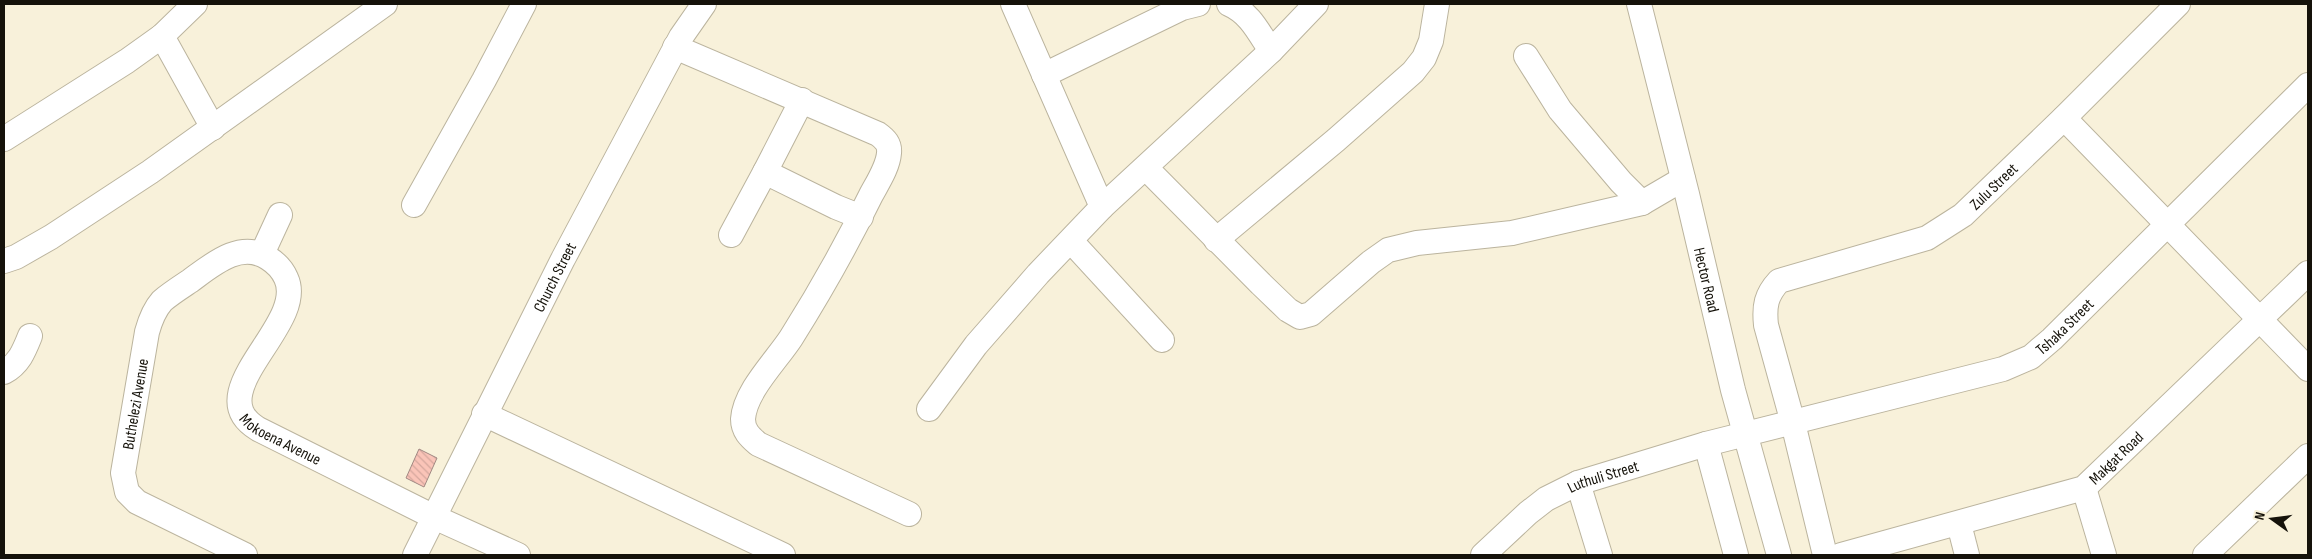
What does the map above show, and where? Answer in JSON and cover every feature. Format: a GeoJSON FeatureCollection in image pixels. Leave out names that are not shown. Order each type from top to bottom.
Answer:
{"type":"FeatureCollection","features":[{"type":"Feature","properties":{"kind":"street"},"geometry":{"type":"LineString","coordinates":[[4,139],[119,66],[162,36],[196,4]]}},
{"type":"Feature","properties":{"kind":"street"},"geometry":{"type":"LineString","coordinates":[[4,261],[16,257],[51,238],[213,128],[385,4]]}},
{"type":"Feature","properties":{"kind":"street"},"geometry":{"type":"LineString","coordinates":[[414,205],[524,4]]}},
{"type":"Feature","properties":{"kind":"street","name":"Church Street"},"geometry":{"type":"LineString","coordinates":[[415,555],[484,414],[676,47],[691,21],[704,4]]}},
{"type":"Feature","properties":{"kind":"street"},"geometry":{"type":"LineString","coordinates":[[1013,4],[1102,207]]}},
{"type":"Feature","properties":{"kind":"street"},"geometry":{"type":"LineString","coordinates":[[1044,75],[1182,8],[1198,4]]}},
{"type":"Feature","properties":{"kind":"street"},"geometry":{"type":"LineString","coordinates":[[1230,4],[1249,18],[1271,50]]}},
{"type":"Feature","properties":{"kind":"street"},"geometry":{"type":"LineString","coordinates":[[929,409],[976,345],[1007,307],[1102,207],[1271,50],[1316,4]]}},
{"type":"Feature","properties":{"kind":"street"},"geometry":{"type":"LineString","coordinates":[[1216,240],[1336,140],[1413,72],[1424,58],[1431,41],[1437,4]]}},
{"type":"Feature","properties":{"kind":"street","name":"Hector Road"},"geometry":{"type":"LineString","coordinates":[[1639,4],[1744,435],[1779,555]]}},
{"type":"Feature","properties":{"kind":"street","name":"Zulu Street"},"geometry":{"type":"LineString","coordinates":[[1793,423],[1766,325],[1765,311],[1767,299],[1779,282],[1927,238],[1963,215],[2064,118],[2178,4]]}},
{"type":"Feature","properties":{"kind":"street"},"geometry":{"type":"LineString","coordinates":[[162,36],[213,128]]}},
{"type":"Feature","properties":{"kind":"street"},"geometry":{"type":"LineString","coordinates":[[676,47],[878,134],[886,142],[889,154],[886,165],[861,217],[792,336],[747,402],[744,427],[749,437],[758,444],[909,514]]}},
{"type":"Feature","properties":{"kind":"street"},"geometry":{"type":"LineString","coordinates":[[1526,56],[1560,110],[1642,204]]}},
{"type":"Feature","properties":{"kind":"street","name":"Tshaka Street"},"geometry":{"type":"LineString","coordinates":[[1744,435],[2003,369],[2031,357],[2052,339],[2308,85]]}},
{"type":"Feature","properties":{"kind":"street"},"geometry":{"type":"LineString","coordinates":[[731,235],[802,100]]}},
{"type":"Feature","properties":{"kind":"street"},"geometry":{"type":"LineString","coordinates":[[2064,118],[2308,369]]}},
{"type":"Feature","properties":{"kind":"street"},"geometry":{"type":"LineString","coordinates":[[1146,168],[1288,310],[1295,316],[1306,317],[1388,250],[1401,246],[1512,233],[1642,204],[1683,179]]}},
{"type":"Feature","properties":{"kind":"street"},"geometry":{"type":"LineString","coordinates":[[765,172],[836,207],[861,217]]}},
{"type":"Feature","properties":{"kind":"street"},"geometry":{"type":"LineString","coordinates":[[262,254],[280,215]]}},
{"type":"Feature","properties":{"kind":"street"},"geometry":{"type":"LineString","coordinates":[[1071,241],[1162,340]]}},
{"type":"Feature","properties":{"kind":"street","name":"Buthelezi Avenue"},"geometry":{"type":"LineString","coordinates":[[245,555],[137,502],[127,492],[123,473],[147,332],[154,312],[162,301],[222,258],[242,252],[262,254]]}},
{"type":"Feature","properties":{"kind":"street","name":"Mokoena Avenue"},"geometry":{"type":"LineString","coordinates":[[262,254],[274,262],[285,276],[289,287],[284,310],[240,391],[241,413],[250,425],[434,517],[518,555]]}},
{"type":"Feature","properties":{"kind":"street","name":"Makgat Road"},"geometry":{"type":"LineString","coordinates":[[1841,555],[2084,488],[2308,273]]}},
{"type":"Feature","properties":{"kind":"street"},"geometry":{"type":"LineString","coordinates":[[4,372],[13,367],[24,354],[30,336]]}},
{"type":"Feature","properties":{"kind":"street"},"geometry":{"type":"LineString","coordinates":[[484,414],[783,555]]}},
{"type":"Feature","properties":{"kind":"street"},"geometry":{"type":"LineString","coordinates":[[1793,423],[1824,555]]}},
{"type":"Feature","properties":{"kind":"street","name":"Luthuli Street"},"geometry":{"type":"LineString","coordinates":[[1483,555],[1528,513],[1546,500],[1578,484],[1706,444],[1744,435]]}},
{"type":"Feature","properties":{"kind":"street"},"geometry":{"type":"LineString","coordinates":[[1706,444],[1736,555]]}},
{"type":"Feature","properties":{"kind":"street"},"geometry":{"type":"LineString","coordinates":[[2205,555],[2308,456]]}},
{"type":"Feature","properties":{"kind":"street"},"geometry":{"type":"LineString","coordinates":[[1578,484],[1600,555]]}},
{"type":"Feature","properties":{"kind":"street"},"geometry":{"type":"LineString","coordinates":[[2084,488],[2104,555]]}},
{"type":"Feature","properties":{"kind":"street"},"geometry":{"type":"LineString","coordinates":[[1959,524],[1967,555]]}},
{"type":"Feature","properties":{"kind":"building"},"geometry":{"type":"Polygon","coordinates":[[[419,449],[437,458],[424,487],[406,478],[419,449]]]}}]}
